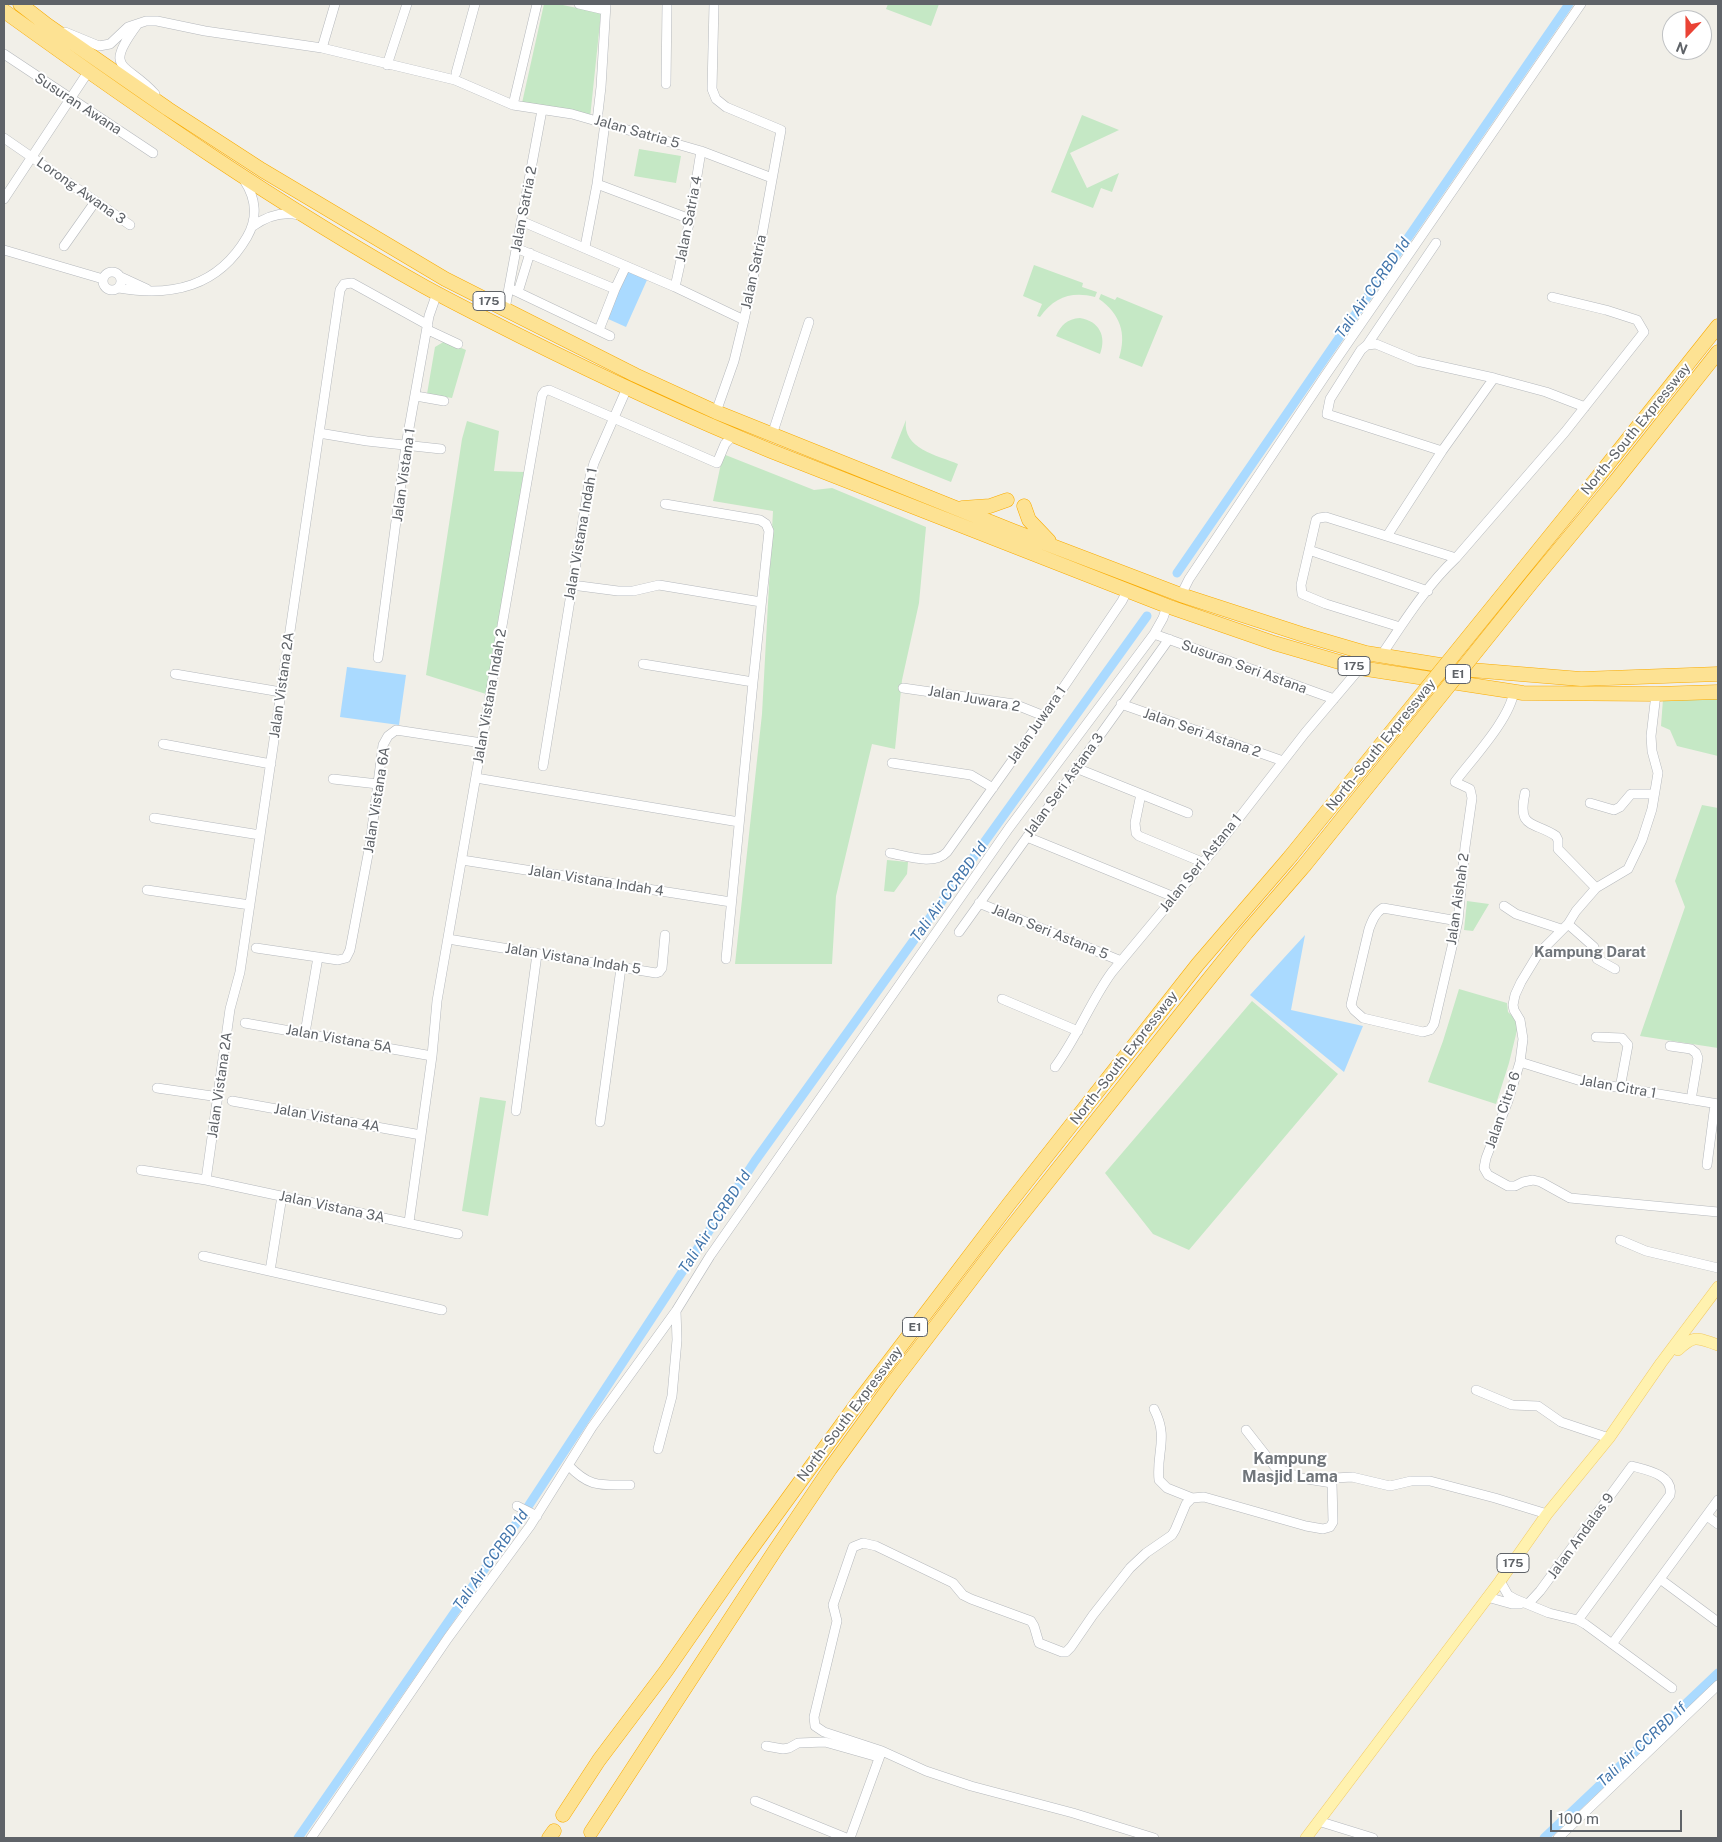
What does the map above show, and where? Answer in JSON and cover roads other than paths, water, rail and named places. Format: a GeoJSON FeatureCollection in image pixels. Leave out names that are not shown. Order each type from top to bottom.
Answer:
{"type":"FeatureCollection","features":[{"type":"Feature","properties":{"kind":"highway","name":"175"},"geometry":{"type":"LineString","coordinates":[[20,4],[47,25],[168,109],[262,170],[428,269],[635,375],[716,412],[997,525],[1180,595],[1366,653],[1471,670],[1581,679],[1718,674]]}},
{"type":"Feature","properties":{"kind":"highway","name":"175"},"geometry":{"type":"LineString","coordinates":[[4,11],[88,72],[239,174],[437,293],[627,388],[733,436],[1126,591],[1274,642],[1360,668],[1514,691],[1555,694],[1718,692]]}},
{"type":"Feature","properties":{"kind":"highway","name":"North–South Expressway"},"geometry":{"type":"LineString","coordinates":[[563,1815],[599,1760],[666,1671],[741,1563],[856,1405],[1015,1196],[1198,964],[1290,857],[1718,326]]}},
{"type":"Feature","properties":{"kind":"highway","name":"North–South Expressway"},"geometry":{"type":"LineString","coordinates":[[592,1832],[776,1549],[830,1469],[886,1392],[1044,1186],[1246,933],[1304,866],[1718,352]]}},
{"type":"Feature","properties":{"kind":"highway"},"geometry":{"type":"LineString","coordinates":[[956,508],[978,508],[1007,500]]}},
{"type":"Feature","properties":{"kind":"highway"},"geometry":{"type":"LineString","coordinates":[[1024,506],[1029,520],[1036,530],[1054,547]]}},
{"type":"Feature","properties":{"kind":"highway"},"geometry":{"type":"LineString","coordinates":[[992,538],[997,525]]}},
{"type":"Feature","properties":{"kind":"highway"},"geometry":{"type":"LineString","coordinates":[[1008,545],[1013,531]]}},
{"type":"Feature","properties":{"kind":"main road","name":"175"},"geometry":{"type":"LineString","coordinates":[[1306,1838],[1500,1581],[1547,1514],[1609,1438],[1718,1287]]}},
{"type":"Feature","properties":{"kind":"main road"},"geometry":{"type":"LineString","coordinates":[[1666,1358],[1691,1339],[1696,1338],[1718,1345]]}},
{"type":"Feature","properties":{"kind":"street"},"geometry":{"type":"LineString","coordinates":[[322,48],[336,4]]}},
{"type":"Feature","properties":{"kind":"street"},"geometry":{"type":"LineString","coordinates":[[387,65],[407,4]]}},
{"type":"Feature","properties":{"kind":"street"},"geometry":{"type":"LineString","coordinates":[[456,73],[475,4]]}},
{"type":"Feature","properties":{"kind":"street"},"geometry":{"type":"LineString","coordinates":[[513,105],[537,4]]}},
{"type":"Feature","properties":{"kind":"street"},"geometry":{"type":"LineString","coordinates":[[579,4],[606,7],[597,184],[585,248]]}},
{"type":"Feature","properties":{"kind":"street"},"geometry":{"type":"LineString","coordinates":[[666,84],[668,4]]}},
{"type":"Feature","properties":{"kind":"street","name":"Jalan Satria"},"geometry":{"type":"LineString","coordinates":[[714,4],[712,89],[716,99],[726,107],[781,130],[760,246],[744,320],[734,361],[716,412]]}},
{"type":"Feature","properties":{"kind":"street"},"geometry":{"type":"LineString","coordinates":[[1180,595],[1194,571],[1325,376],[1581,4]]}},
{"type":"Feature","properties":{"kind":"street","name":"Jalan Satria 5"},"geometry":{"type":"LineString","coordinates":[[138,23],[156,21],[322,48],[455,80],[473,86],[513,105],[572,114],[601,122],[701,151],[772,178]]}},
{"type":"Feature","properties":{"kind":"street"},"geometry":{"type":"LineString","coordinates":[[47,25],[99,46],[110,44],[128,28],[138,23]]}},
{"type":"Feature","properties":{"kind":"street"},"geometry":{"type":"LineString","coordinates":[[138,23],[120,49],[119,59],[123,67],[150,88],[168,109]]}},
{"type":"Feature","properties":{"kind":"street","name":"Susuran Awana"},"geometry":{"type":"LineString","coordinates":[[4,54],[153,153]]}},
{"type":"Feature","properties":{"kind":"street"},"geometry":{"type":"LineString","coordinates":[[4,199],[88,72]]}},
{"type":"Feature","properties":{"kind":"street","name":"Jalan Satria 2"},"geometry":{"type":"LineString","coordinates":[[505,309],[542,110]]}},
{"type":"Feature","properties":{"kind":"street","name":"Lorong Awana 3"},"geometry":{"type":"LineString","coordinates":[[4,138],[130,226]]}},
{"type":"Feature","properties":{"kind":"street","name":"Jalan Satria 4"},"geometry":{"type":"LineString","coordinates":[[675,287],[690,219],[701,151]]}},
{"type":"Feature","properties":{"kind":"street"},"geometry":{"type":"LineString","coordinates":[[103,279],[106,288],[113,291],[119,288],[157,292],[174,290],[197,283],[216,273],[230,262],[253,226],[255,213],[253,198],[248,185],[239,174]]}},
{"type":"Feature","properties":{"kind":"street"},"geometry":{"type":"LineString","coordinates":[[597,184],[690,219]]}},
{"type":"Feature","properties":{"kind":"street"},"geometry":{"type":"LineString","coordinates":[[64,246],[95,202]]}},
{"type":"Feature","properties":{"kind":"street"},"geometry":{"type":"LineString","coordinates":[[253,226],[266,218],[280,214],[296,215],[316,222]]}},
{"type":"Feature","properties":{"kind":"street"},"geometry":{"type":"LineString","coordinates":[[521,221],[675,287],[744,320]]}},
{"type":"Feature","properties":{"kind":"street"},"geometry":{"type":"LineString","coordinates":[[1367,346],[1436,243]]}},
{"type":"Feature","properties":{"kind":"street"},"geometry":{"type":"LineString","coordinates":[[516,248],[615,289]]}},
{"type":"Feature","properties":{"kind":"street"},"geometry":{"type":"LineString","coordinates":[[4,250],[103,279]]}},
{"type":"Feature","properties":{"kind":"street"},"geometry":{"type":"LineString","coordinates":[[518,292],[530,253]]}},
{"type":"Feature","properties":{"kind":"street"},"geometry":{"type":"LineString","coordinates":[[599,330],[626,266]]}},
{"type":"Feature","properties":{"kind":"street"},"geometry":{"type":"LineString","coordinates":[[103,279],[106,274],[113,272],[139,286],[157,292]]}},
{"type":"Feature","properties":{"kind":"street"},"geometry":{"type":"LineString","coordinates":[[119,288],[122,283],[121,277]]}},
{"type":"Feature","properties":{"kind":"street","name":"Jalan Vistana 2A"},"geometry":{"type":"LineString","coordinates":[[206,1180],[230,1010],[240,977],[342,286],[352,283],[428,328]]}},
{"type":"Feature","properties":{"kind":"street"},"geometry":{"type":"LineString","coordinates":[[509,288],[610,336]]}},
{"type":"Feature","properties":{"kind":"street","name":"Jalan Vistana 1"},"geometry":{"type":"LineString","coordinates":[[378,658],[406,445],[429,316],[437,293]]}},
{"type":"Feature","properties":{"kind":"street"},"geometry":{"type":"LineString","coordinates":[[1381,656],[1443,570],[1456,558],[1565,432],[1644,332],[1637,320],[1606,310],[1552,298]]}},
{"type":"Feature","properties":{"kind":"street"},"geometry":{"type":"LineString","coordinates":[[772,435],[809,322]]}},
{"type":"Feature","properties":{"kind":"street"},"geometry":{"type":"LineString","coordinates":[[428,328],[458,344]]}},
{"type":"Feature","properties":{"kind":"street"},"geometry":{"type":"LineString","coordinates":[[1442,451],[1327,414],[1330,399],[1361,350],[1376,344],[1417,361],[1546,392],[1585,407]]}},
{"type":"Feature","properties":{"kind":"street"},"geometry":{"type":"LineString","coordinates":[[1387,536],[1442,451],[1494,378]]}},
{"type":"Feature","properties":{"kind":"street","name":"Jalan Vistana Indah 1"},"geometry":{"type":"LineString","coordinates":[[543,766],[590,478],[594,463],[627,388]]}},
{"type":"Feature","properties":{"kind":"street","name":"Jalan Vistana Indah 2"},"geometry":{"type":"LineString","coordinates":[[409,1222],[448,939],[538,415],[544,392],[549,390],[613,418]]}},
{"type":"Feature","properties":{"kind":"street"},"geometry":{"type":"LineString","coordinates":[[416,396],[444,401]]}},
{"type":"Feature","properties":{"kind":"street"},"geometry":{"type":"LineString","coordinates":[[613,418],[717,463],[725,444],[733,436]]}},
{"type":"Feature","properties":{"kind":"street"},"geometry":{"type":"LineString","coordinates":[[319,433],[440,449]]}},
{"type":"Feature","properties":{"kind":"street"},"geometry":{"type":"LineString","coordinates":[[665,504],[760,520],[766,524],[769,531],[726,959]]}},
{"type":"Feature","properties":{"kind":"street"},"geometry":{"type":"LineString","coordinates":[[1400,628],[1326,604],[1302,594],[1301,585],[1316,520],[1326,517],[1456,558]]}},
{"type":"Feature","properties":{"kind":"street"},"geometry":{"type":"LineString","coordinates":[[1309,550],[1428,591]]}},
{"type":"Feature","properties":{"kind":"street"},"geometry":{"type":"LineString","coordinates":[[572,585],[618,591],[639,590],[659,585],[761,602]]}},
{"type":"Feature","properties":{"kind":"street","name":"Jalan Juwara 1"},"geometry":{"type":"LineString","coordinates":[[890,853],[936,859],[952,848],[1114,614],[1126,591]]}},
{"type":"Feature","properties":{"kind":"street"},"geometry":{"type":"LineString","coordinates":[[311,1838],[568,1465],[607,1405],[676,1312],[710,1256],[1008,828],[1154,634],[1167,606]]}},
{"type":"Feature","properties":{"kind":"street","name":"Susuran Seri Astana"},"geometry":{"type":"LineString","coordinates":[[1154,634],[1334,700]]}},
{"type":"Feature","properties":{"kind":"street","name":"Jalan Seri Astana 3"},"geometry":{"type":"LineString","coordinates":[[959,932],[1169,639]]}},
{"type":"Feature","properties":{"kind":"street"},"geometry":{"type":"LineString","coordinates":[[643,664],[753,682]]}},
{"type":"Feature","properties":{"kind":"street","name":"Jalan Seri Astana 1"},"geometry":{"type":"LineString","coordinates":[[1055,1066],[1073,1042],[1097,994],[1121,961],[1225,836],[1283,761],[1360,668]]}},
{"type":"Feature","properties":{"kind":"street"},"geometry":{"type":"LineString","coordinates":[[175,674],[281,692]]}},
{"type":"Feature","properties":{"kind":"street","name":"Jalan Juwara 2"},"geometry":{"type":"LineString","coordinates":[[903,688],[1014,704],[1044,716]]}},
{"type":"Feature","properties":{"kind":"street","name":"Jalan Aishah 2"},"geometry":{"type":"LineString","coordinates":[[1458,921],[1383,908],[1371,922],[1364,946],[1351,1005],[1354,1010],[1364,1018],[1424,1032],[1430,1030],[1434,1024],[1458,921],[1472,798],[1470,789],[1455,782],[1504,718],[1511,705],[1514,691]]}},
{"type":"Feature","properties":{"kind":"street","name":"Jalan Citra 6"},"geometry":{"type":"LineString","coordinates":[[1656,694],[1651,736],[1652,751],[1658,773],[1652,809],[1647,825],[1632,863],[1623,873],[1596,888],[1532,962],[1515,995],[1514,1010],[1520,1020],[1523,1039],[1520,1062],[1508,1101],[1484,1163],[1485,1172],[1508,1186],[1515,1186],[1533,1180],[1541,1182],[1570,1198],[1718,1212]]}},
{"type":"Feature","properties":{"kind":"street","name":"Jalan Seri Astana 2"},"geometry":{"type":"LineString","coordinates":[[1121,704],[1283,761]]}},
{"type":"Feature","properties":{"kind":"street","name":"Jalan Vistana 6A"},"geometry":{"type":"LineString","coordinates":[[318,957],[338,960],[346,958],[350,950],[370,844],[383,745],[388,736],[396,730],[482,743]]}},
{"type":"Feature","properties":{"kind":"street"},"geometry":{"type":"LineString","coordinates":[[163,744],[270,764]]}},
{"type":"Feature","properties":{"kind":"street"},"geometry":{"type":"LineString","coordinates":[[892,763],[966,774],[993,788]]}},
{"type":"Feature","properties":{"kind":"street"},"geometry":{"type":"LineString","coordinates":[[1076,768],[1188,813]]}},
{"type":"Feature","properties":{"kind":"street"},"geometry":{"type":"LineString","coordinates":[[476,778],[740,822]]}},
{"type":"Feature","properties":{"kind":"street"},"geometry":{"type":"LineString","coordinates":[[333,779],[378,784]]}},
{"type":"Feature","properties":{"kind":"street"},"geometry":{"type":"LineString","coordinates":[[1525,793],[1522,811],[1529,824],[1556,836],[1558,849],[1596,888]]}},
{"type":"Feature","properties":{"kind":"street"},"geometry":{"type":"LineString","coordinates":[[1141,794],[1135,823],[1136,833],[1139,836],[1202,862]]}},
{"type":"Feature","properties":{"kind":"street"},"geometry":{"type":"LineString","coordinates":[[1590,803],[1614,810],[1620,807],[1631,794],[1654,794]]}},
{"type":"Feature","properties":{"kind":"street"},"geometry":{"type":"LineString","coordinates":[[154,818],[260,835]]}},
{"type":"Feature","properties":{"kind":"street"},"geometry":{"type":"LineString","coordinates":[[1027,837],[1174,896]]}},
{"type":"Feature","properties":{"kind":"street","name":"Jalan Vistana Indah 4"},"geometry":{"type":"LineString","coordinates":[[462,860],[731,902]]}},
{"type":"Feature","properties":{"kind":"street"},"geometry":{"type":"LineString","coordinates":[[147,890],[250,905]]}},
{"type":"Feature","properties":{"kind":"street","name":"Jalan Seri Astana 5"},"geometry":{"type":"LineString","coordinates":[[979,903],[1121,961]]}},
{"type":"Feature","properties":{"kind":"street"},"geometry":{"type":"LineString","coordinates":[[1504,906],[1516,914],[1564,927],[1594,947],[1597,959],[1615,969]]}},
{"type":"Feature","properties":{"kind":"street","name":"Jalan Vistana Indah 5"},"geometry":{"type":"LineString","coordinates":[[448,939],[621,968],[659,972],[662,968],[665,935]]}},
{"type":"Feature","properties":{"kind":"street"},"geometry":{"type":"LineString","coordinates":[[256,948],[318,957],[305,1033]]}},
{"type":"Feature","properties":{"kind":"street"},"geometry":{"type":"LineString","coordinates":[[516,1111],[537,954]]}},
{"type":"Feature","properties":{"kind":"street"},"geometry":{"type":"LineString","coordinates":[[600,1122],[621,968]]}},
{"type":"Feature","properties":{"kind":"street"},"geometry":{"type":"LineString","coordinates":[[1002,999],[1078,1032]]}},
{"type":"Feature","properties":{"kind":"street","name":"Jalan Vistana 5A"},"geometry":{"type":"LineString","coordinates":[[245,1022],[432,1056]]}},
{"type":"Feature","properties":{"kind":"street"},"geometry":{"type":"LineString","coordinates":[[1596,1037],[1622,1038],[1628,1044],[1620,1088]]}},
{"type":"Feature","properties":{"kind":"street"},"geometry":{"type":"LineString","coordinates":[[1670,1046],[1691,1050],[1696,1053],[1698,1058],[1691,1100]]}},
{"type":"Feature","properties":{"kind":"street","name":"Jalan Citra 1"},"geometry":{"type":"LineString","coordinates":[[1520,1062],[1569,1079],[1717,1104]]}},
{"type":"Feature","properties":{"kind":"street"},"geometry":{"type":"LineString","coordinates":[[157,1088],[219,1097]]}},
{"type":"Feature","properties":{"kind":"street","name":"Jalan Vistana 4A"},"geometry":{"type":"LineString","coordinates":[[232,1101],[421,1135]]}},
{"type":"Feature","properties":{"kind":"street"},"geometry":{"type":"LineString","coordinates":[[1707,1165],[1717,1104]]}},
{"type":"Feature","properties":{"kind":"street","name":"Jalan Vistana 3A"},"geometry":{"type":"LineString","coordinates":[[141,1170],[206,1180],[458,1234]]}},
{"type":"Feature","properties":{"kind":"street"},"geometry":{"type":"LineString","coordinates":[[270,1271],[282,1196]]}},
{"type":"Feature","properties":{"kind":"street"},"geometry":{"type":"LineString","coordinates":[[1620,1240],[1646,1251],[1718,1268]]}},
{"type":"Feature","properties":{"kind":"street"},"geometry":{"type":"LineString","coordinates":[[203,1256],[442,1310]]}},
{"type":"Feature","properties":{"kind":"street"},"geometry":{"type":"LineString","coordinates":[[658,1449],[672,1396],[677,1340],[676,1312]]}},
{"type":"Feature","properties":{"kind":"street"},"geometry":{"type":"LineString","coordinates":[[1476,1390],[1512,1404],[1538,1406],[1561,1422],[1609,1438]]}},
{"type":"Feature","properties":{"kind":"street"},"geometry":{"type":"LineString","coordinates":[[1154,1409],[1161,1424],[1162,1435],[1159,1480],[1168,1488],[1192,1498]]}},
{"type":"Feature","properties":{"kind":"street"},"geometry":{"type":"LineString","coordinates":[[1246,1430],[1275,1467],[1301,1478],[1332,1482]]}},
{"type":"Feature","properties":{"kind":"street"},"geometry":{"type":"LineString","coordinates":[[568,1465],[580,1477],[590,1482],[630,1485]]}},
{"type":"Feature","properties":{"kind":"street","name":"Jalan Andalas 9"},"geometry":{"type":"LineString","coordinates":[[1528,1604],[1540,1591],[1632,1466],[1666,1479],[1670,1486],[1670,1494],[1578,1620]]}},
{"type":"Feature","properties":{"kind":"street"},"geometry":{"type":"LineString","coordinates":[[1154,1838],[1073,1812],[971,1786],[880,1754],[824,1732],[815,1726],[814,1722],[836,1629],[837,1620],[834,1602],[851,1551],[856,1545],[867,1544],[885,1550],[953,1582],[966,1596],[1030,1621],[1034,1626],[1039,1643],[1056,1651],[1066,1652],[1130,1568],[1175,1530],[1186,1504],[1192,1498],[1198,1496],[1306,1526],[1324,1529],[1330,1527],[1333,1522],[1332,1482],[1335,1478],[1344,1476],[1390,1486],[1411,1480],[1430,1481],[1547,1514]]}},
{"type":"Feature","properties":{"kind":"street"},"geometry":{"type":"LineString","coordinates":[[1612,1644],[1718,1500]]}},
{"type":"Feature","properties":{"kind":"street"},"geometry":{"type":"LineString","coordinates":[[519,1508],[534,1514]]}},
{"type":"Feature","properties":{"kind":"street"},"geometry":{"type":"LineString","coordinates":[[1707,1516],[1718,1524]]}},
{"type":"Feature","properties":{"kind":"street"},"geometry":{"type":"LineString","coordinates":[[1660,1579],[1718,1622]]}},
{"type":"Feature","properties":{"kind":"street"},"geometry":{"type":"LineString","coordinates":[[1500,1581],[1508,1595],[1549,1613],[1578,1620],[1672,1688]]}},
{"type":"Feature","properties":{"kind":"street"},"geometry":{"type":"LineString","coordinates":[[1487,1597],[1512,1604],[1528,1604]]}},
{"type":"Feature","properties":{"kind":"street"},"geometry":{"type":"LineString","coordinates":[[1558,1838],[1718,1685]]}},
{"type":"Feature","properties":{"kind":"street"},"geometry":{"type":"LineString","coordinates":[[766,1746],[783,1749],[798,1743],[825,1742],[880,1754]]}},
{"type":"Feature","properties":{"kind":"street"},"geometry":{"type":"LineString","coordinates":[[754,1801],[848,1838],[880,1754]]}},
{"type":"Feature","properties":{"kind":"street"},"geometry":{"type":"LineString","coordinates":[[1318,1821],[1373,1838]]}},
{"type":"Feature","properties":{"kind":"water"},"geometry":{"type":"Polygon","coordinates":[[[627,271],[647,280],[626,327],[606,318],[627,271]]]}},
{"type":"Feature","properties":{"kind":"water"},"geometry":{"type":"Polygon","coordinates":[[[347,667],[406,675],[399,725],[340,717],[347,667]]]}},
{"type":"Feature","properties":{"kind":"water"},"geometry":{"type":"Polygon","coordinates":[[[1305,935],[1291,1010],[1363,1026],[1344,1072],[1250,995],[1305,935]]]}},
{"type":"Feature","properties":{"kind":"waterway","name":"Tali Air CCRBD 1d"},"geometry":{"type":"LineString","coordinates":[[1177,573],[1569,4]]}},
{"type":"Feature","properties":{"kind":"waterway","name":"Tali Air CCRBD 1d"},"geometry":{"type":"LineString","coordinates":[[298,1838],[529,1505],[755,1161],[1147,616]]}},
{"type":"Feature","properties":{"kind":"waterway","name":"Tali Air CCRBD 1f"},"geometry":{"type":"LineString","coordinates":[[1544,1838],[1718,1673]]}},
{"type":"Feature","properties":{"kind":"district","name":"Kampung Darat"},"geometry":{"type":"Point","coordinates":[1590,952]}},
{"type":"Feature","properties":{"kind":"district","name":"Kampung Masjid Lama"},"geometry":{"type":"Point","coordinates":[1290,1468]}}]}
